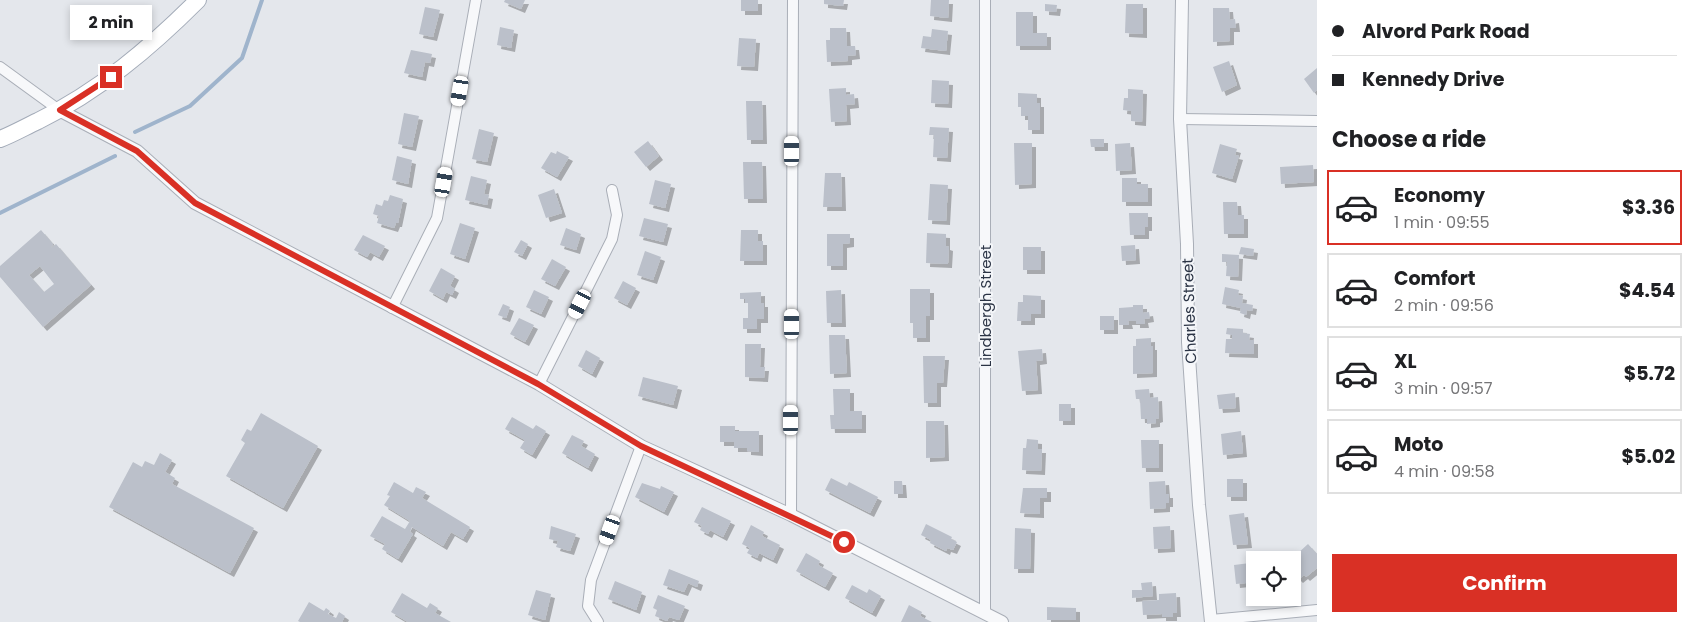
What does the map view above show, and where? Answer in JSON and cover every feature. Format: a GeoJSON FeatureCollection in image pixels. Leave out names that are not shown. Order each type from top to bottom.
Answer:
{"type":"FeatureCollection","features":[{"type":"Feature","properties":{"kind":"main road"},"geometry":{"type":"LineString","coordinates":[[0,139],[60,110],[99,86],[169,30],[198,0]]}},
{"type":"Feature","properties":{"kind":"street"},"geometry":{"type":"LineString","coordinates":[[392,308],[437,218],[476,0]]}},
{"type":"Feature","properties":{"kind":"street"},"geometry":{"type":"LineString","coordinates":[[791,516],[793,0]]}},
{"type":"Feature","properties":{"kind":"street","name":"Lindbergh Street"},"geometry":{"type":"LineString","coordinates":[[985,0],[985,613]]}},
{"type":"Feature","properties":{"kind":"street","name":"Charles Street"},"geometry":{"type":"LineString","coordinates":[[1182,0],[1180,119],[1187,244],[1188,342],[1198,505],[1211,621]]}},
{"type":"Feature","properties":{"kind":"street"},"geometry":{"type":"LineString","coordinates":[[0,66],[60,110],[137,151],[195,203],[538,384],[641,446],[791,516],[1002,622]]}},
{"type":"Feature","properties":{"kind":"street"},"geometry":{"type":"LineString","coordinates":[[1180,119],[1317,121]]}},
{"type":"Feature","properties":{"kind":"street"},"geometry":{"type":"LineString","coordinates":[[538,384],[612,239],[617,215],[612,190]]}},
{"type":"Feature","properties":{"kind":"street"},"geometry":{"type":"LineString","coordinates":[[598,622],[588,606],[591,580],[641,446]]}},
{"type":"Feature","properties":{"kind":"street"},"geometry":{"type":"LineString","coordinates":[[1211,621],[1317,610]]}},
{"type":"Feature","properties":{"kind":"building"},"geometry":{"type":"Polygon","coordinates":[[[505,0],[525,0],[521,9],[504,2],[505,0]]]}},
{"type":"Feature","properties":{"kind":"building"},"geometry":{"type":"Polygon","coordinates":[[[741,0],[758,0],[758,11],[741,11],[741,0]]]}},
{"type":"Feature","properties":{"kind":"building"},"geometry":{"type":"Polygon","coordinates":[[[824,0],[844,0],[843,6],[824,4],[824,0]]]}},
{"type":"Feature","properties":{"kind":"building"},"geometry":{"type":"Polygon","coordinates":[[[931,0],[949,0],[948,18],[930,16],[931,0]]]}},
{"type":"Feature","properties":{"kind":"building"},"geometry":{"type":"Polygon","coordinates":[[[1045,4],[1057,5],[1056,12],[1045,11],[1045,4]]]}},
{"type":"Feature","properties":{"kind":"building"},"geometry":{"type":"Polygon","coordinates":[[[1126,4],[1143,4],[1143,34],[1125,33],[1126,4]]]}},
{"type":"Feature","properties":{"kind":"building"},"geometry":{"type":"Polygon","coordinates":[[[425,7],[440,10],[433,37],[419,34],[425,7]]]}},
{"type":"Feature","properties":{"kind":"building"},"geometry":{"type":"Polygon","coordinates":[[[1213,8],[1229,8],[1230,20],[1235,19],[1236,28],[1230,28],[1230,41],[1213,42],[1213,8]]]}},
{"type":"Feature","properties":{"kind":"building"},"geometry":{"type":"Polygon","coordinates":[[[1016,12],[1033,12],[1033,33],[1047,33],[1047,46],[1016,46],[1016,12]]]}},
{"type":"Feature","properties":{"kind":"building"},"geometry":{"type":"Polygon","coordinates":[[[500,27],[514,30],[511,48],[497,45],[500,27]]]}},
{"type":"Feature","properties":{"kind":"building"},"geometry":{"type":"Polygon","coordinates":[[[830,28],[846,28],[847,46],[855,46],[856,55],[848,56],[848,61],[827,62],[826,40],[830,40],[830,28]]]}},
{"type":"Feature","properties":{"kind":"building"},"geometry":{"type":"Polygon","coordinates":[[[932,29],[948,31],[946,51],[921,48],[923,36],[931,37],[932,29]]]}},
{"type":"Feature","properties":{"kind":"building"},"geometry":{"type":"Polygon","coordinates":[[[739,38],[756,39],[754,67],[737,66],[739,38]]]}},
{"type":"Feature","properties":{"kind":"building"},"geometry":{"type":"Polygon","coordinates":[[[411,50],[432,54],[430,63],[425,62],[422,77],[404,73],[411,50]]]}},
{"type":"Feature","properties":{"kind":"building"},"geometry":{"type":"Polygon","coordinates":[[[1229,61],[1237,85],[1222,92],[1213,67],[1229,61]]]}},
{"type":"Feature","properties":{"kind":"building"},"geometry":{"type":"Polygon","coordinates":[[[1317,68],[1317,90],[1314,93],[1304,79],[1317,68]]]}},
{"type":"Feature","properties":{"kind":"building"},"geometry":{"type":"Polygon","coordinates":[[[932,80],[949,81],[948,104],[931,103],[932,80]]]}},
{"type":"Feature","properties":{"kind":"building"},"geometry":{"type":"Polygon","coordinates":[[[846,88],[846,95],[854,94],[855,104],[846,105],[847,121],[831,122],[829,89],[846,88]]]}},
{"type":"Feature","properties":{"kind":"building"},"geometry":{"type":"Polygon","coordinates":[[[1128,89],[1143,90],[1142,122],[1131,121],[1131,111],[1123,110],[1124,98],[1128,98],[1128,89]]]}},
{"type":"Feature","properties":{"kind":"building"},"geometry":{"type":"Polygon","coordinates":[[[1018,93],[1037,94],[1037,103],[1040,103],[1040,130],[1028,130],[1028,116],[1021,116],[1021,107],[1018,107],[1018,93]]]}},
{"type":"Feature","properties":{"kind":"building"},"geometry":{"type":"Polygon","coordinates":[[[746,101],[762,101],[763,140],[747,140],[746,101]]]}},
{"type":"Feature","properties":{"kind":"building"},"geometry":{"type":"Polygon","coordinates":[[[404,113],[419,116],[412,147],[398,144],[404,113]]]}},
{"type":"Feature","properties":{"kind":"building"},"geometry":{"type":"Polygon","coordinates":[[[930,127],[949,128],[947,158],[933,157],[934,135],[929,135],[930,127]]]}},
{"type":"Feature","properties":{"kind":"building"},"geometry":{"type":"Polygon","coordinates":[[[479,129],[494,133],[487,162],[472,159],[479,129]]]}},
{"type":"Feature","properties":{"kind":"building"},"geometry":{"type":"Polygon","coordinates":[[[1090,139],[1104,139],[1104,147],[1091,147],[1090,139]]]}},
{"type":"Feature","properties":{"kind":"building"},"geometry":{"type":"Polygon","coordinates":[[[648,141],[659,156],[646,167],[634,152],[648,141]]]}},
{"type":"Feature","properties":{"kind":"building"},"geometry":{"type":"Polygon","coordinates":[[[1014,143],[1032,143],[1032,184],[1015,185],[1014,143]]]}},
{"type":"Feature","properties":{"kind":"building"},"geometry":{"type":"Polygon","coordinates":[[[1130,143],[1132,170],[1116,171],[1115,144],[1130,143]]]}},
{"type":"Feature","properties":{"kind":"building"},"geometry":{"type":"Polygon","coordinates":[[[1220,144],[1237,149],[1235,155],[1239,156],[1232,179],[1212,173],[1220,144]]]}},
{"type":"Feature","properties":{"kind":"building"},"geometry":{"type":"Polygon","coordinates":[[[557,151],[569,157],[557,177],[541,168],[551,152],[556,154],[557,151]]]}},
{"type":"Feature","properties":{"kind":"building"},"geometry":{"type":"Polygon","coordinates":[[[397,156],[412,160],[408,184],[392,180],[397,156]]]}},
{"type":"Feature","properties":{"kind":"building"},"geometry":{"type":"Polygon","coordinates":[[[743,162],[762,162],[763,199],[744,199],[743,162]]]}},
{"type":"Feature","properties":{"kind":"building"},"geometry":{"type":"Polygon","coordinates":[[[1313,165],[1314,182],[1281,184],[1280,167],[1313,165]]]}},
{"type":"Feature","properties":{"kind":"building"},"geometry":{"type":"Polygon","coordinates":[[[825,173],[841,173],[842,207],[823,207],[825,173]]]}},
{"type":"Feature","properties":{"kind":"building"},"geometry":{"type":"Polygon","coordinates":[[[471,176],[487,180],[484,194],[489,195],[487,205],[465,200],[471,176]]]}},
{"type":"Feature","properties":{"kind":"building"},"geometry":{"type":"Polygon","coordinates":[[[1122,178],[1137,178],[1137,184],[1148,184],[1148,202],[1122,202],[1122,178]]]}},
{"type":"Feature","properties":{"kind":"building"},"geometry":{"type":"Polygon","coordinates":[[[655,180],[671,184],[665,208],[649,204],[655,180]]]}},
{"type":"Feature","properties":{"kind":"building"},"geometry":{"type":"Polygon","coordinates":[[[930,184],[948,185],[946,221],[928,220],[930,184]]]}},
{"type":"Feature","properties":{"kind":"building"},"geometry":{"type":"Polygon","coordinates":[[[554,189],[562,213],[546,218],[538,195],[554,189]]]}},
{"type":"Feature","properties":{"kind":"building"},"geometry":{"type":"Polygon","coordinates":[[[390,195],[403,199],[398,223],[396,223],[394,228],[377,223],[379,216],[373,214],[376,204],[382,206],[384,200],[388,201],[390,195]]]}},
{"type":"Feature","properties":{"kind":"building"},"geometry":{"type":"Polygon","coordinates":[[[1223,202],[1237,202],[1238,215],[1244,215],[1244,234],[1224,234],[1223,202]]]}},
{"type":"Feature","properties":{"kind":"building"},"geometry":{"type":"Polygon","coordinates":[[[1129,213],[1148,213],[1148,227],[1145,227],[1145,235],[1130,235],[1129,213]]]}},
{"type":"Feature","properties":{"kind":"building"},"geometry":{"type":"Polygon","coordinates":[[[644,218],[668,224],[663,242],[639,236],[644,218]]]}},
{"type":"Feature","properties":{"kind":"building"},"geometry":{"type":"Polygon","coordinates":[[[460,223],[475,228],[465,259],[450,254],[460,223]]]}},
{"type":"Feature","properties":{"kind":"building"},"geometry":{"type":"Polygon","coordinates":[[[566,228],[581,234],[576,250],[560,245],[566,228]]]}},
{"type":"Feature","properties":{"kind":"building"},"geometry":{"type":"Polygon","coordinates":[[[41,230],[53,244],[51,248],[56,244],[91,285],[43,327],[0,277],[0,266],[41,230]],[[40,266],[29,275],[44,292],[54,284],[40,266]]]}},
{"type":"Feature","properties":{"kind":"building"},"geometry":{"type":"Polygon","coordinates":[[[741,230],[758,230],[758,241],[763,241],[763,261],[740,261],[741,230]]]}},
{"type":"Feature","properties":{"kind":"building"},"geometry":{"type":"Polygon","coordinates":[[[927,233],[946,234],[946,246],[949,247],[948,264],[926,263],[927,233]]]}},
{"type":"Feature","properties":{"kind":"building"},"geometry":{"type":"Polygon","coordinates":[[[827,234],[850,234],[850,243],[843,244],[843,266],[827,266],[827,234]]]}},
{"type":"Feature","properties":{"kind":"building"},"geometry":{"type":"Polygon","coordinates":[[[363,235],[385,246],[379,257],[370,252],[367,257],[354,250],[363,235]]]}},
{"type":"Feature","properties":{"kind":"building"},"geometry":{"type":"Polygon","coordinates":[[[521,240],[528,244],[522,256],[514,252],[521,240]]]}},
{"type":"Feature","properties":{"kind":"building"},"geometry":{"type":"Polygon","coordinates":[[[1135,245],[1136,260],[1122,261],[1121,246],[1135,245]]]}},
{"type":"Feature","properties":{"kind":"building"},"geometry":{"type":"Polygon","coordinates":[[[1023,247],[1041,247],[1041,270],[1023,270],[1023,247]]]}},
{"type":"Feature","properties":{"kind":"building"},"geometry":{"type":"Polygon","coordinates":[[[1241,247],[1254,249],[1253,256],[1239,254],[1241,247]]]}},
{"type":"Feature","properties":{"kind":"building"},"geometry":{"type":"Polygon","coordinates":[[[645,251],[661,257],[653,280],[637,275],[645,251]]]}},
{"type":"Feature","properties":{"kind":"building"},"geometry":{"type":"Polygon","coordinates":[[[1222,254],[1239,255],[1238,277],[1226,276],[1227,262],[1222,262],[1222,254]]]}},
{"type":"Feature","properties":{"kind":"building"},"geometry":{"type":"Polygon","coordinates":[[[552,259],[566,267],[555,286],[541,279],[552,259]]]}},
{"type":"Feature","properties":{"kind":"building"},"geometry":{"type":"Polygon","coordinates":[[[441,268],[455,276],[450,286],[455,289],[452,295],[446,292],[443,299],[429,291],[441,268]]]}},
{"type":"Feature","properties":{"kind":"building"},"geometry":{"type":"Polygon","coordinates":[[[623,281],[636,288],[627,305],[614,298],[623,281]]]}},
{"type":"Feature","properties":{"kind":"building"},"geometry":{"type":"Polygon","coordinates":[[[1225,287],[1239,290],[1238,295],[1243,296],[1242,303],[1253,305],[1252,311],[1247,310],[1246,315],[1240,313],[1241,308],[1222,304],[1225,287]]]}},
{"type":"Feature","properties":{"kind":"building"},"geometry":{"type":"Polygon","coordinates":[[[910,289],[930,289],[930,316],[926,316],[926,338],[913,338],[913,323],[910,323],[910,289]]]}},
{"type":"Feature","properties":{"kind":"building"},"geometry":{"type":"Polygon","coordinates":[[[534,290],[549,297],[541,314],[526,307],[534,290]]]}},
{"type":"Feature","properties":{"kind":"building"},"geometry":{"type":"Polygon","coordinates":[[[841,290],[842,323],[827,323],[826,291],[841,290]]]}},
{"type":"Feature","properties":{"kind":"building"},"geometry":{"type":"Polygon","coordinates":[[[761,292],[761,303],[764,303],[764,319],[757,319],[757,329],[743,329],[743,318],[748,318],[748,303],[745,303],[745,299],[740,299],[740,293],[761,292]]]}},
{"type":"Feature","properties":{"kind":"building"},"geometry":{"type":"Polygon","coordinates":[[[1023,295],[1041,296],[1041,314],[1031,314],[1031,321],[1017,321],[1018,302],[1023,302],[1023,295]]]}},
{"type":"Feature","properties":{"kind":"building"},"geometry":{"type":"Polygon","coordinates":[[[503,304],[510,307],[506,318],[498,315],[503,304]]]}},
{"type":"Feature","properties":{"kind":"building"},"geometry":{"type":"Polygon","coordinates":[[[1133,305],[1143,305],[1143,313],[1149,312],[1150,318],[1144,319],[1145,324],[1136,324],[1136,321],[1128,321],[1129,325],[1119,325],[1119,308],[1133,307],[1133,305]]]}},
{"type":"Feature","properties":{"kind":"building"},"geometry":{"type":"Polygon","coordinates":[[[1100,316],[1114,316],[1114,330],[1100,330],[1100,316]]]}},
{"type":"Feature","properties":{"kind":"building"},"geometry":{"type":"Polygon","coordinates":[[[519,318],[534,325],[525,342],[510,334],[519,318]]]}},
{"type":"Feature","properties":{"kind":"building"},"geometry":{"type":"Polygon","coordinates":[[[1227,328],[1243,329],[1243,333],[1250,334],[1249,340],[1254,340],[1254,354],[1225,353],[1226,339],[1232,339],[1232,335],[1226,334],[1227,328]]]}},
{"type":"Feature","properties":{"kind":"building"},"geometry":{"type":"Polygon","coordinates":[[[829,335],[845,335],[847,373],[830,374],[829,335]]]}},
{"type":"Feature","properties":{"kind":"building"},"geometry":{"type":"Polygon","coordinates":[[[1151,338],[1151,346],[1153,346],[1153,373],[1133,374],[1133,346],[1136,346],[1136,339],[1151,338]]]}},
{"type":"Feature","properties":{"kind":"building"},"geometry":{"type":"Polygon","coordinates":[[[745,344],[761,344],[760,367],[765,367],[764,378],[745,377],[745,344]]]}},
{"type":"Feature","properties":{"kind":"building"},"geometry":{"type":"Polygon","coordinates":[[[1042,349],[1043,360],[1036,361],[1038,390],[1022,391],[1018,351],[1042,349]]]}},
{"type":"Feature","properties":{"kind":"building"},"geometry":{"type":"Polygon","coordinates":[[[586,350],[600,358],[592,374],[578,366],[586,350]]]}},
{"type":"Feature","properties":{"kind":"building"},"geometry":{"type":"Polygon","coordinates":[[[923,356],[945,356],[943,383],[937,383],[937,403],[924,403],[923,356]]]}},
{"type":"Feature","properties":{"kind":"building"},"geometry":{"type":"Polygon","coordinates":[[[643,377],[678,386],[673,405],[638,396],[643,377]]]}},
{"type":"Feature","properties":{"kind":"building"},"geometry":{"type":"Polygon","coordinates":[[[833,389],[850,389],[850,411],[862,411],[862,429],[831,429],[830,415],[834,415],[833,389]]]}},
{"type":"Feature","properties":{"kind":"building"},"geometry":{"type":"Polygon","coordinates":[[[1149,389],[1150,398],[1158,397],[1159,418],[1156,419],[1156,423],[1147,424],[1147,419],[1141,419],[1140,399],[1136,399],[1135,390],[1149,389]]]}},
{"type":"Feature","properties":{"kind":"building"},"geometry":{"type":"Polygon","coordinates":[[[1235,393],[1236,408],[1219,409],[1217,395],[1235,393]]]}},
{"type":"Feature","properties":{"kind":"building"},"geometry":{"type":"Polygon","coordinates":[[[1059,404],[1071,404],[1071,421],[1059,421],[1059,404]]]}},
{"type":"Feature","properties":{"kind":"building"},"geometry":{"type":"Polygon","coordinates":[[[261,413],[318,446],[283,508],[226,476],[245,443],[241,440],[247,429],[251,431],[261,413]]]}},
{"type":"Feature","properties":{"kind":"building"},"geometry":{"type":"Polygon","coordinates":[[[512,417],[533,429],[536,425],[546,431],[532,455],[520,448],[525,440],[505,429],[512,417]]]}},
{"type":"Feature","properties":{"kind":"building"},"geometry":{"type":"Polygon","coordinates":[[[926,421],[944,421],[945,457],[926,458],[926,421]]]}},
{"type":"Feature","properties":{"kind":"building"},"geometry":{"type":"Polygon","coordinates":[[[720,426],[735,426],[735,431],[759,431],[759,452],[747,451],[747,448],[734,448],[734,442],[720,442],[720,426]]]}},
{"type":"Feature","properties":{"kind":"building"},"geometry":{"type":"Polygon","coordinates":[[[1241,431],[1243,453],[1223,455],[1221,434],[1241,431]]]}},
{"type":"Feature","properties":{"kind":"building"},"geometry":{"type":"Polygon","coordinates":[[[572,435],[584,441],[581,446],[595,454],[588,468],[562,453],[572,435]]]}},
{"type":"Feature","properties":{"kind":"building"},"geometry":{"type":"Polygon","coordinates":[[[1027,439],[1038,440],[1038,449],[1042,449],[1041,471],[1022,470],[1023,448],[1026,448],[1027,439]]]}},
{"type":"Feature","properties":{"kind":"building"},"geometry":{"type":"Polygon","coordinates":[[[1141,440],[1159,440],[1159,468],[1142,468],[1141,440]]]}},
{"type":"Feature","properties":{"kind":"building"},"geometry":{"type":"Polygon","coordinates":[[[160,453],[172,460],[165,472],[175,478],[172,484],[254,528],[230,573],[109,507],[133,462],[142,467],[145,461],[154,465],[160,453]]]}},
{"type":"Feature","properties":{"kind":"building"},"geometry":{"type":"Polygon","coordinates":[[[831,478],[847,486],[849,482],[878,497],[870,513],[825,490],[831,478]]]}},
{"type":"Feature","properties":{"kind":"building"},"geometry":{"type":"Polygon","coordinates":[[[1227,479],[1243,479],[1243,497],[1227,497],[1227,479]]]}},
{"type":"Feature","properties":{"kind":"building"},"geometry":{"type":"Polygon","coordinates":[[[894,481],[902,481],[903,494],[894,494],[894,481]]]}},
{"type":"Feature","properties":{"kind":"building"},"geometry":{"type":"Polygon","coordinates":[[[1165,481],[1166,494],[1169,494],[1169,503],[1166,503],[1166,508],[1150,509],[1149,482],[1165,481]]]}},
{"type":"Feature","properties":{"kind":"building"},"geometry":{"type":"Polygon","coordinates":[[[394,482],[413,493],[416,487],[426,492],[422,498],[470,527],[463,539],[451,532],[443,546],[412,527],[410,532],[413,534],[398,559],[382,549],[385,544],[370,536],[382,516],[405,529],[410,521],[384,505],[390,496],[387,495],[394,482]]]}},
{"type":"Feature","properties":{"kind":"building"},"geometry":{"type":"Polygon","coordinates":[[[642,483],[660,489],[661,486],[674,492],[664,512],[635,497],[642,483]]]}},
{"type":"Feature","properties":{"kind":"building"},"geometry":{"type":"Polygon","coordinates":[[[1023,488],[1047,488],[1047,498],[1040,498],[1040,514],[1020,513],[1023,488]]]}},
{"type":"Feature","properties":{"kind":"building"},"geometry":{"type":"Polygon","coordinates":[[[702,507],[731,521],[723,537],[710,530],[708,534],[700,530],[702,526],[694,522],[702,507]]]}},
{"type":"Feature","properties":{"kind":"building"},"geometry":{"type":"Polygon","coordinates":[[[1244,513],[1248,544],[1233,545],[1229,515],[1244,513]]]}},
{"type":"Feature","properties":{"kind":"building"},"geometry":{"type":"Polygon","coordinates":[[[926,524],[952,537],[951,539],[957,542],[953,550],[947,548],[946,551],[930,543],[931,540],[921,535],[926,524]]]}},
{"type":"Feature","properties":{"kind":"building"},"geometry":{"type":"Polygon","coordinates":[[[751,525],[764,532],[762,536],[780,545],[773,560],[759,553],[757,558],[747,553],[750,548],[742,544],[751,525]]]}},
{"type":"Feature","properties":{"kind":"building"},"geometry":{"type":"Polygon","coordinates":[[[551,526],[576,534],[570,551],[556,547],[558,541],[549,539],[551,526]]]}},
{"type":"Feature","properties":{"kind":"building"},"geometry":{"type":"Polygon","coordinates":[[[1170,526],[1171,548],[1154,549],[1153,527],[1170,526]]]}},
{"type":"Feature","properties":{"kind":"building"},"geometry":{"type":"Polygon","coordinates":[[[1015,528],[1031,529],[1030,569],[1014,569],[1015,528]]]}},
{"type":"Feature","properties":{"kind":"building"},"geometry":{"type":"Polygon","coordinates":[[[1308,544],[1317,554],[1317,568],[1306,577],[1304,575],[1301,577],[1300,551],[1308,544]]]}},
{"type":"Feature","properties":{"kind":"building"},"geometry":{"type":"Polygon","coordinates":[[[806,553],[820,561],[818,565],[833,573],[825,587],[796,571],[806,553]]]}},
{"type":"Feature","properties":{"kind":"building"},"geometry":{"type":"Polygon","coordinates":[[[1246,564],[1246,583],[1236,584],[1234,565],[1246,564]]]}},
{"type":"Feature","properties":{"kind":"building"},"geometry":{"type":"Polygon","coordinates":[[[669,569],[699,581],[697,587],[688,583],[684,592],[663,585],[669,569]]]}},
{"type":"Feature","properties":{"kind":"building"},"geometry":{"type":"Polygon","coordinates":[[[615,581],[642,592],[636,610],[608,599],[615,581]]]}},
{"type":"Feature","properties":{"kind":"building"},"geometry":{"type":"Polygon","coordinates":[[[1152,582],[1153,596],[1132,598],[1132,590],[1142,590],[1141,583],[1152,582]]]}},
{"type":"Feature","properties":{"kind":"building"},"geometry":{"type":"Polygon","coordinates":[[[852,585],[867,593],[869,589],[881,596],[872,613],[845,598],[852,585]]]}},
{"type":"Feature","properties":{"kind":"building"},"geometry":{"type":"Polygon","coordinates":[[[536,590],[551,594],[545,620],[528,615],[536,590]]]}},
{"type":"Feature","properties":{"kind":"building"},"geometry":{"type":"Polygon","coordinates":[[[402,593],[427,608],[430,603],[438,608],[435,613],[451,622],[408,622],[391,612],[402,593]]]}},
{"type":"Feature","properties":{"kind":"building"},"geometry":{"type":"Polygon","coordinates":[[[1176,593],[1177,613],[1173,613],[1173,617],[1162,617],[1162,614],[1143,615],[1142,601],[1159,600],[1159,594],[1176,593]]]}},
{"type":"Feature","properties":{"kind":"building"},"geometry":{"type":"Polygon","coordinates":[[[658,595],[685,606],[679,620],[669,617],[667,621],[655,616],[657,610],[653,608],[658,595]]]}},
{"type":"Feature","properties":{"kind":"building"},"geometry":{"type":"Polygon","coordinates":[[[309,602],[324,611],[326,608],[330,611],[328,614],[336,618],[339,612],[345,616],[342,622],[298,621],[309,602]]]}},
{"type":"Feature","properties":{"kind":"building"},"geometry":{"type":"Polygon","coordinates":[[[909,605],[922,612],[920,616],[932,622],[901,622],[909,605]]]}},
{"type":"Feature","properties":{"kind":"building"},"geometry":{"type":"Polygon","coordinates":[[[1047,607],[1076,608],[1076,620],[1047,620],[1047,607]]]}},
{"type":"Feature","properties":{"kind":"waterway"},"geometry":{"type":"LineString","coordinates":[[135,132],[190,106],[242,58],[262,0]]}},
{"type":"Feature","properties":{"kind":"waterway"},"geometry":{"type":"LineString","coordinates":[[0,213],[115,156]]}},
{"type":"Feature","properties":{"kind":"route"},"geometry":{"type":"LineString","coordinates":[[111,77],[60,110],[137,151],[195,203],[538,384],[641,446],[844,542]]}}]}
